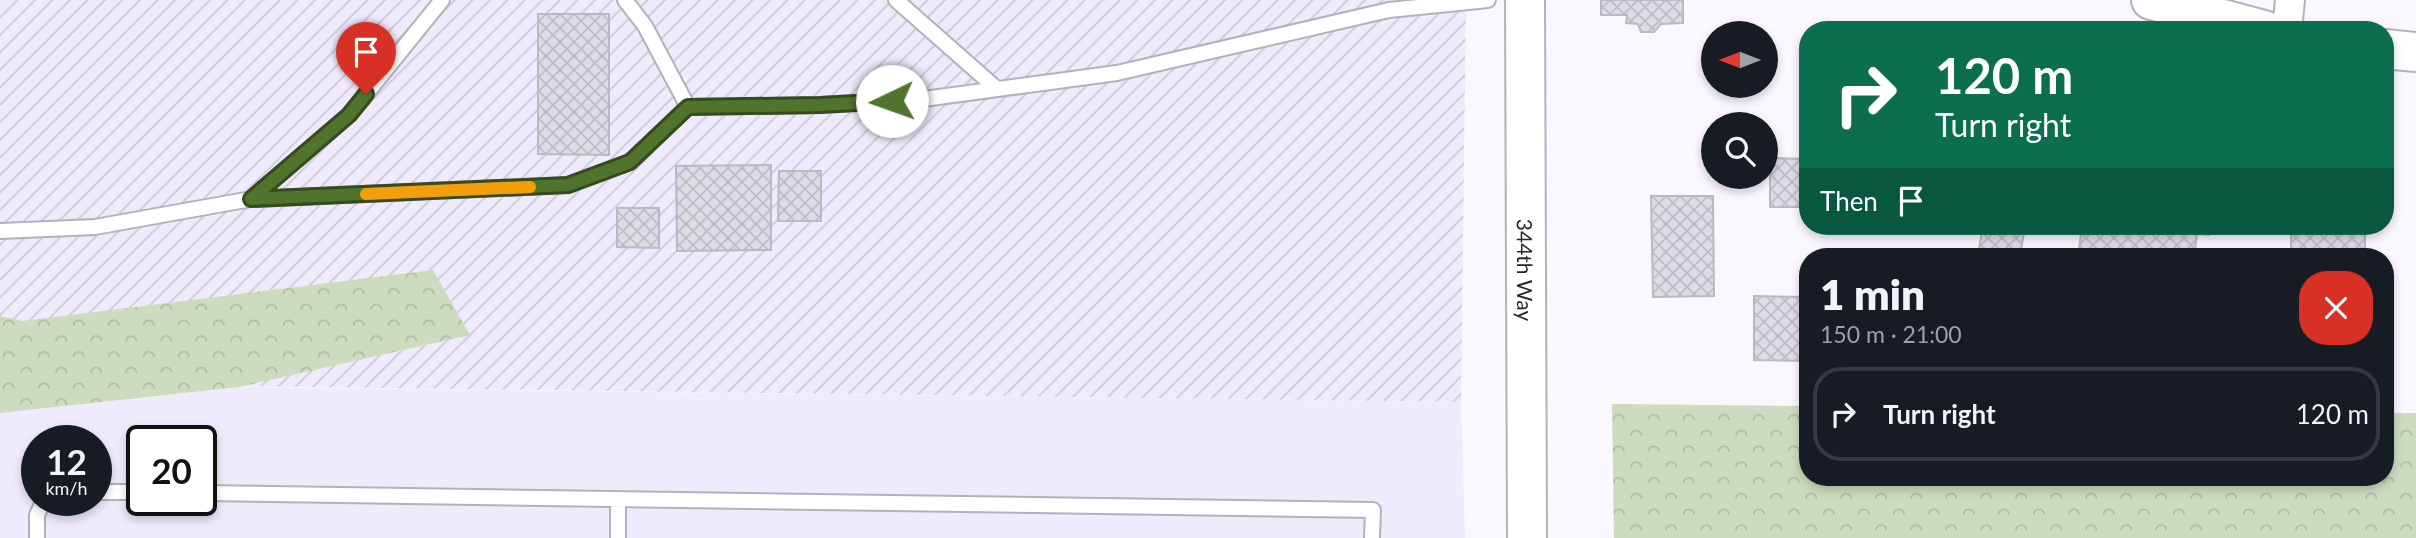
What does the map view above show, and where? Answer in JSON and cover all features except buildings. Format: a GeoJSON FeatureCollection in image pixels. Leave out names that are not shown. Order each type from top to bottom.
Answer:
{"type":"FeatureCollection","features":[{"type":"Feature","properties":{"kind":"street","name":"344th Way"},"geometry":{"type":"LineString","coordinates":[[1525,0],[1527,538]]}},
{"type":"Feature","properties":{"kind":"street"},"geometry":{"type":"LineString","coordinates":[[2151,0],[2230,21]]}},
{"type":"Feature","properties":{"kind":"street"},"geometry":{"type":"LineString","coordinates":[[2288,21],[2290,0]]}},
{"type":"Feature","properties":{"kind":"street"},"geometry":{"type":"LineString","coordinates":[[2394,49],[2416,52]]}},
{"type":"Feature","properties":{"kind":"lane"},"geometry":{"type":"LineString","coordinates":[[251,199],[349,115],[442,0]]}},
{"type":"Feature","properties":{"kind":"lane"},"geometry":{"type":"LineString","coordinates":[[625,0],[645,26],[688,107]]}},
{"type":"Feature","properties":{"kind":"lane"},"geometry":{"type":"LineString","coordinates":[[896,0],[997,89]]}},
{"type":"Feature","properties":{"kind":"lane"},"geometry":{"type":"LineString","coordinates":[[0,231],[94,228],[251,199],[568,185],[630,162],[688,107],[916,100],[1117,73],[1389,10],[1488,0]]}},
{"type":"Feature","properties":{"kind":"lane"},"geometry":{"type":"LineString","coordinates":[[217,493],[1373,510],[1372,538]]}},
{"type":"Feature","properties":{"kind":"lane"},"geometry":{"type":"LineString","coordinates":[[618,499],[618,538]]}},
{"type":"Feature","properties":{"kind":"lane"},"geometry":{"type":"LineString","coordinates":[[37,516],[37,538]]}},
{"type":"Feature","properties":{"kind":"shaded area"},"geometry":{"type":"Polygon","coordinates":[[[0,0],[1466,0],[1461,402],[0,383],[0,0]]]}},
{"type":"Feature","properties":{"kind":"shaded area"},"geometry":{"type":"Polygon","coordinates":[[[239,387],[1461,402],[1465,538],[0,538],[0,413],[239,387]]]}},
{"type":"Feature","properties":{"kind":"green space"},"geometry":{"type":"Polygon","coordinates":[[[433,270],[470,335],[239,387],[0,413],[0,316],[22,321],[433,270]]]}},
{"type":"Feature","properties":{"kind":"green space"},"geometry":{"type":"Polygon","coordinates":[[[1612,404],[1799,406],[1799,486],[2394,486],[2394,413],[2416,413],[2416,538],[1614,538],[1612,404]]]}},
{"type":"Feature","properties":{"kind":"slow traffic"},"geometry":{"type":"LineString","coordinates":[[366,194],[530,187]]}},
{"type":"Feature","properties":{"kind":"route"},"geometry":{"type":"LineString","coordinates":[[366,94],[349,115],[251,199],[568,185],[630,162],[688,107],[892,101]]}}]}
